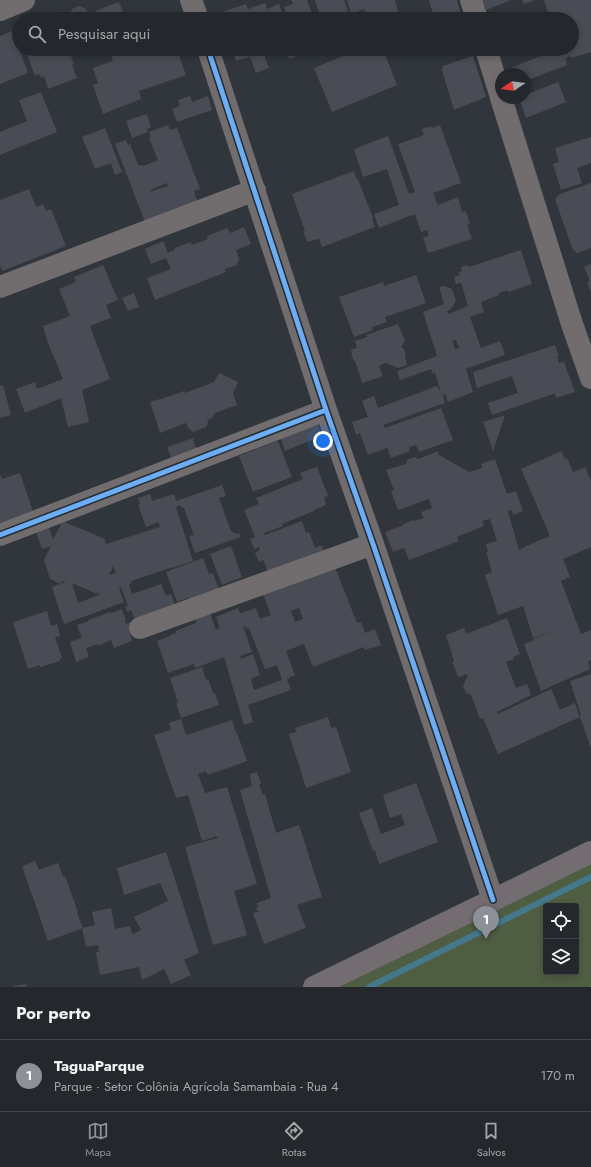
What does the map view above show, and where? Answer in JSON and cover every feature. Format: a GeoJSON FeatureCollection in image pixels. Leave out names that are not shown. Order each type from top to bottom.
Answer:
{"type":"FeatureCollection","features":[{"type":"Feature","properties":{"kind":"street"},"geometry":{"type":"LineString","coordinates":[[0,10],[24,0]]}},
{"type":"Feature","properties":{"kind":"street"},"geometry":{"type":"LineString","coordinates":[[192,0],[196,12]]}},
{"type":"Feature","properties":{"kind":"street"},"geometry":{"type":"LineString","coordinates":[[471,0],[474,12]]}},
{"type":"Feature","properties":{"kind":"street"},"geometry":{"type":"LineString","coordinates":[[210,56],[326,410],[373,544],[493,900]]}},
{"type":"Feature","properties":{"kind":"street"},"geometry":{"type":"LineString","coordinates":[[488,56],[495,78]]}},
{"type":"Feature","properties":{"kind":"street"},"geometry":{"type":"LineString","coordinates":[[503,104],[572,324],[591,378]]}},
{"type":"Feature","properties":{"kind":"street"},"geometry":{"type":"LineString","coordinates":[[0,287],[255,190]]}},
{"type":"Feature","properties":{"kind":"street"},"geometry":{"type":"LineString","coordinates":[[0,535],[326,410]]}},
{"type":"Feature","properties":{"kind":"street"},"geometry":{"type":"LineString","coordinates":[[140,628],[373,544]]}},
{"type":"Feature","properties":{"kind":"street"},"geometry":{"type":"LineString","coordinates":[[314,987],[591,852]]}},
{"type":"Feature","properties":{"kind":"green space"},"geometry":{"type":"Polygon","coordinates":[[[591,856],[591,987],[332,987],[591,856]]]}},
{"type":"Feature","properties":{"kind":"building"},"geometry":{"type":"Polygon","coordinates":[[[291,0],[307,0],[311,12],[286,12],[284,7],[293,4],[291,0]]]}},
{"type":"Feature","properties":{"kind":"building"},"geometry":{"type":"Polygon","coordinates":[[[315,0],[344,0],[348,12],[319,12],[315,0]]]}},
{"type":"Feature","properties":{"kind":"building"},"geometry":{"type":"Polygon","coordinates":[[[347,0],[395,0],[398,12],[365,12],[364,9],[356,12],[350,12],[347,0]]]}},
{"type":"Feature","properties":{"kind":"building"},"geometry":{"type":"Polygon","coordinates":[[[429,0],[457,0],[460,12],[433,12],[429,0]]]}},
{"type":"Feature","properties":{"kind":"building"},"geometry":{"type":"Polygon","coordinates":[[[483,0],[511,0],[486,10],[483,0]]]}},
{"type":"Feature","properties":{"kind":"building"},"geometry":{"type":"Polygon","coordinates":[[[522,0],[535,0],[524,4],[522,0]]]}},
{"type":"Feature","properties":{"kind":"building"},"geometry":{"type":"Polygon","coordinates":[[[544,0],[591,0],[591,52],[579,56],[579,12],[548,12],[544,0]]]}},
{"type":"Feature","properties":{"kind":"building"},"geometry":{"type":"Polygon","coordinates":[[[119,2],[123,12],[95,12],[119,2]]]}},
{"type":"Feature","properties":{"kind":"building"},"geometry":{"type":"Polygon","coordinates":[[[265,3],[267,9],[279,4],[282,12],[222,12],[246,4],[248,9],[265,3]]]}},
{"type":"Feature","properties":{"kind":"building"},"geometry":{"type":"Polygon","coordinates":[[[79,6],[86,9],[87,12],[70,12],[72,9],[79,6]]]}},
{"type":"Feature","properties":{"kind":"building"},"geometry":{"type":"Polygon","coordinates":[[[12,31],[12,56],[22,56],[28,73],[0,84],[0,36],[12,31]]]}},
{"type":"Feature","properties":{"kind":"building"},"geometry":{"type":"Polygon","coordinates":[[[28,56],[74,56],[71,57],[74,64],[72,65],[77,78],[48,89],[44,76],[41,78],[39,74],[35,76],[28,56]]]}},
{"type":"Feature","properties":{"kind":"building"},"geometry":{"type":"Polygon","coordinates":[[[111,56],[179,56],[186,75],[139,91],[141,99],[103,114],[93,85],[98,83],[93,68],[113,61],[111,56]]]}},
{"type":"Feature","properties":{"kind":"building"},"geometry":{"type":"Polygon","coordinates":[[[234,56],[265,56],[269,68],[256,73],[250,57],[236,61],[234,56]]]}},
{"type":"Feature","properties":{"kind":"building"},"geometry":{"type":"Polygon","coordinates":[[[288,56],[297,56],[289,59],[288,56]]]}},
{"type":"Feature","properties":{"kind":"building"},"geometry":{"type":"Polygon","coordinates":[[[342,56],[386,56],[397,85],[332,112],[314,68],[342,56]]]}},
{"type":"Feature","properties":{"kind":"building"},"geometry":{"type":"Polygon","coordinates":[[[473,56],[486,97],[454,110],[442,70],[443,66],[473,56]]]}},
{"type":"Feature","properties":{"kind":"building"},"geometry":{"type":"Polygon","coordinates":[[[541,56],[571,56],[565,58],[567,65],[531,79],[531,68],[511,68],[541,56]]]}},
{"type":"Feature","properties":{"kind":"building"},"geometry":{"type":"Polygon","coordinates":[[[558,82],[566,102],[526,118],[521,104],[531,104],[531,93],[558,82]]]}},
{"type":"Feature","properties":{"kind":"building"},"geometry":{"type":"Polygon","coordinates":[[[41,92],[57,132],[0,155],[0,132],[27,121],[19,100],[41,92]]]}},
{"type":"Feature","properties":{"kind":"building"},"geometry":{"type":"Polygon","coordinates":[[[190,96],[192,102],[208,96],[212,110],[177,122],[172,109],[180,106],[178,100],[190,96]]]}},
{"type":"Feature","properties":{"kind":"building"},"geometry":{"type":"Polygon","coordinates":[[[147,114],[151,127],[147,129],[148,132],[132,138],[126,121],[147,114]]]}},
{"type":"Feature","properties":{"kind":"building"},"geometry":{"type":"Polygon","coordinates":[[[168,125],[170,130],[177,128],[200,189],[194,191],[198,204],[146,225],[115,144],[126,140],[128,145],[130,144],[138,165],[144,166],[158,160],[149,138],[151,138],[149,132],[168,125]],[[167,183],[152,189],[149,192],[168,186],[167,183]]]}},
{"type":"Feature","properties":{"kind":"building"},"geometry":{"type":"Polygon","coordinates":[[[440,125],[461,183],[433,193],[438,205],[458,197],[462,212],[466,211],[470,224],[467,225],[472,239],[428,253],[423,237],[429,236],[427,230],[421,232],[415,214],[379,228],[374,214],[399,205],[387,169],[363,177],[354,149],[388,136],[409,194],[415,192],[398,144],[424,135],[422,129],[440,125]]]}},
{"type":"Feature","properties":{"kind":"building"},"geometry":{"type":"Polygon","coordinates":[[[105,128],[122,172],[115,175],[111,163],[95,169],[82,137],[105,128]]]}},
{"type":"Feature","properties":{"kind":"building"},"geometry":{"type":"Polygon","coordinates":[[[591,137],[591,163],[577,168],[582,183],[561,190],[553,164],[559,162],[555,148],[591,137]]]}},
{"type":"Feature","properties":{"kind":"building"},"geometry":{"type":"Polygon","coordinates":[[[354,171],[373,218],[375,227],[322,247],[319,239],[307,242],[303,231],[305,231],[292,194],[354,171]]]}},
{"type":"Feature","properties":{"kind":"building"},"geometry":{"type":"Polygon","coordinates":[[[591,183],[591,248],[577,253],[572,248],[555,199],[560,194],[591,183]]]}},
{"type":"Feature","properties":{"kind":"building"},"geometry":{"type":"Polygon","coordinates":[[[29,189],[36,207],[43,204],[46,211],[51,209],[66,246],[2,271],[0,265],[0,200],[29,189]]]}},
{"type":"Feature","properties":{"kind":"building"},"geometry":{"type":"Polygon","coordinates":[[[244,227],[251,244],[236,250],[239,259],[237,265],[225,269],[226,272],[155,300],[147,278],[171,269],[166,258],[151,264],[145,249],[163,241],[168,253],[175,250],[175,248],[191,242],[192,245],[208,239],[207,236],[227,228],[230,233],[244,227]]]}},
{"type":"Feature","properties":{"kind":"building"},"geometry":{"type":"Polygon","coordinates":[[[521,250],[532,284],[508,292],[507,290],[498,293],[499,295],[481,302],[484,312],[470,317],[481,348],[500,341],[505,355],[466,369],[473,392],[448,402],[445,394],[443,395],[445,403],[383,425],[385,428],[441,408],[453,440],[419,452],[416,445],[409,447],[410,451],[391,458],[387,448],[368,455],[360,433],[356,435],[352,422],[368,417],[362,401],[374,396],[378,408],[437,386],[439,390],[440,389],[435,373],[432,373],[431,369],[400,380],[397,371],[437,356],[423,312],[444,304],[439,287],[444,286],[452,289],[456,301],[451,309],[447,311],[448,314],[468,306],[461,283],[456,284],[454,277],[460,275],[459,272],[462,271],[461,267],[468,265],[469,267],[521,250]],[[456,340],[452,341],[455,349],[459,348],[456,340]]]}},
{"type":"Feature","properties":{"kind":"building"},"geometry":{"type":"Polygon","coordinates":[[[591,264],[591,292],[587,282],[590,281],[584,267],[591,264]]]}},
{"type":"Feature","properties":{"kind":"building"},"geometry":{"type":"Polygon","coordinates":[[[103,265],[118,300],[106,305],[111,318],[90,326],[110,379],[82,390],[89,422],[68,427],[61,398],[25,413],[16,389],[35,382],[37,389],[63,379],[48,343],[43,326],[70,316],[59,289],[76,282],[74,277],[103,265]]]}},
{"type":"Feature","properties":{"kind":"building"},"geometry":{"type":"Polygon","coordinates":[[[416,275],[426,303],[385,317],[387,322],[372,327],[373,330],[354,337],[339,297],[383,282],[384,286],[416,275]]]}},
{"type":"Feature","properties":{"kind":"building"},"geometry":{"type":"Polygon","coordinates":[[[134,293],[139,307],[128,311],[122,298],[134,293]]]}},
{"type":"Feature","properties":{"kind":"building"},"geometry":{"type":"Polygon","coordinates":[[[398,324],[405,341],[401,347],[404,349],[407,365],[398,368],[386,363],[379,366],[383,376],[362,383],[355,361],[351,354],[351,350],[357,348],[355,341],[367,337],[366,335],[398,324]]]}},
{"type":"Feature","properties":{"kind":"building"},"geometry":{"type":"Polygon","coordinates":[[[555,345],[559,356],[557,357],[559,363],[564,362],[575,392],[556,398],[555,394],[553,394],[492,415],[488,403],[518,393],[512,376],[477,388],[473,372],[555,345]]]}},
{"type":"Feature","properties":{"kind":"building"},"geometry":{"type":"Polygon","coordinates":[[[219,373],[238,382],[233,394],[237,405],[215,413],[211,419],[207,420],[208,423],[206,427],[193,432],[189,429],[186,423],[160,433],[150,402],[184,391],[185,393],[214,382],[219,373]]]}},
{"type":"Feature","properties":{"kind":"building"},"geometry":{"type":"Polygon","coordinates":[[[3,385],[11,415],[0,418],[0,386],[3,385]]]}},
{"type":"Feature","properties":{"kind":"building"},"geometry":{"type":"Polygon","coordinates":[[[505,415],[493,451],[483,422],[505,415]]]}},
{"type":"Feature","properties":{"kind":"building"},"geometry":{"type":"Polygon","coordinates":[[[317,421],[322,436],[285,451],[280,436],[317,421]]]}},
{"type":"Feature","properties":{"kind":"building"},"geometry":{"type":"Polygon","coordinates":[[[193,438],[197,450],[172,460],[167,447],[193,438]]]}},
{"type":"Feature","properties":{"kind":"building"},"geometry":{"type":"Polygon","coordinates":[[[278,441],[292,477],[253,492],[239,456],[278,441]]]}},
{"type":"Feature","properties":{"kind":"building"},"geometry":{"type":"Polygon","coordinates":[[[438,451],[439,455],[469,472],[482,468],[481,464],[495,459],[507,494],[516,491],[523,511],[513,515],[512,510],[508,511],[519,550],[550,536],[521,469],[561,451],[565,459],[567,458],[573,472],[585,467],[591,481],[591,547],[563,559],[570,577],[561,581],[581,634],[591,630],[591,660],[588,662],[590,669],[541,691],[524,644],[552,632],[533,638],[523,606],[498,615],[485,575],[492,572],[486,552],[488,552],[486,544],[497,541],[490,519],[482,521],[484,526],[457,537],[459,541],[409,560],[404,548],[393,552],[385,532],[414,520],[424,518],[421,512],[432,508],[429,499],[398,510],[391,491],[394,490],[386,470],[406,464],[407,460],[415,457],[418,459],[438,451]]]}},
{"type":"Feature","properties":{"kind":"building"},"geometry":{"type":"Polygon","coordinates":[[[317,467],[328,496],[324,497],[326,505],[282,524],[283,526],[264,533],[265,535],[302,521],[306,533],[309,532],[315,548],[322,545],[325,555],[268,572],[263,560],[259,562],[255,553],[260,550],[259,547],[254,549],[250,539],[255,537],[244,510],[259,504],[256,498],[303,479],[300,473],[317,467]]]}},
{"type":"Feature","properties":{"kind":"building"},"geometry":{"type":"Polygon","coordinates":[[[20,473],[34,515],[0,525],[0,474],[2,479],[20,473]]]}},
{"type":"Feature","properties":{"kind":"building"},"geometry":{"type":"Polygon","coordinates":[[[222,485],[226,496],[219,498],[231,531],[236,534],[239,533],[241,537],[195,553],[189,536],[194,535],[184,508],[178,505],[176,507],[193,561],[131,581],[132,583],[129,584],[132,594],[161,584],[166,596],[171,594],[175,606],[136,621],[131,610],[127,612],[125,606],[128,606],[121,587],[119,588],[124,602],[64,624],[52,587],[61,584],[50,579],[44,560],[51,546],[42,549],[36,532],[49,528],[53,539],[62,523],[65,522],[105,539],[106,544],[160,527],[159,522],[146,527],[138,505],[140,504],[138,498],[150,494],[152,501],[174,494],[176,501],[222,485]],[[113,566],[109,575],[116,573],[113,566]],[[72,583],[78,603],[99,595],[98,591],[97,594],[72,583]]]}},
{"type":"Feature","properties":{"kind":"building"},"geometry":{"type":"Polygon","coordinates":[[[231,546],[242,577],[222,585],[210,554],[231,546]]]}},
{"type":"Feature","properties":{"kind":"building"},"geometry":{"type":"Polygon","coordinates":[[[203,558],[209,574],[213,573],[219,589],[177,602],[166,572],[203,558]]]}},
{"type":"Feature","properties":{"kind":"building"},"geometry":{"type":"Polygon","coordinates":[[[335,567],[357,623],[361,622],[365,633],[375,629],[381,645],[365,650],[364,647],[313,667],[304,644],[286,651],[295,675],[287,679],[291,690],[248,705],[253,722],[244,725],[224,657],[195,668],[194,664],[168,673],[157,641],[196,623],[195,619],[210,613],[216,630],[220,628],[216,617],[238,608],[240,613],[256,608],[260,619],[271,615],[263,594],[335,567]],[[299,608],[291,611],[295,622],[303,619],[299,608]],[[243,626],[252,652],[240,656],[241,659],[253,654],[260,675],[251,679],[254,690],[282,680],[277,665],[265,669],[249,628],[246,629],[245,626],[243,626]]]}},
{"type":"Feature","properties":{"kind":"building"},"geometry":{"type":"Polygon","coordinates":[[[122,609],[126,624],[131,622],[133,629],[129,631],[132,641],[114,648],[111,640],[97,646],[97,644],[86,648],[89,657],[76,662],[70,642],[82,638],[77,625],[122,609]]]}},
{"type":"Feature","properties":{"kind":"building"},"geometry":{"type":"Polygon","coordinates":[[[47,611],[51,626],[57,624],[60,636],[55,637],[62,658],[60,661],[28,669],[13,622],[47,611]]]}},
{"type":"Feature","properties":{"kind":"building"},"geometry":{"type":"Polygon","coordinates":[[[507,618],[520,654],[513,657],[514,659],[506,662],[516,688],[527,684],[531,695],[497,712],[498,714],[551,689],[560,710],[575,703],[579,716],[581,715],[570,681],[591,674],[591,748],[580,717],[498,754],[483,718],[480,719],[471,695],[466,693],[463,686],[468,676],[467,674],[458,677],[452,662],[454,661],[446,635],[464,628],[466,634],[507,618]]]}},
{"type":"Feature","properties":{"kind":"building"},"geometry":{"type":"Polygon","coordinates":[[[202,667],[206,680],[208,679],[219,705],[181,718],[170,678],[202,667]]]}},
{"type":"Feature","properties":{"kind":"building"},"geometry":{"type":"Polygon","coordinates":[[[328,717],[331,728],[336,727],[351,772],[306,788],[289,734],[297,732],[295,728],[328,717]]]}},
{"type":"Feature","properties":{"kind":"building"},"geometry":{"type":"Polygon","coordinates":[[[181,719],[186,735],[232,720],[247,761],[208,775],[206,771],[198,774],[205,793],[227,787],[257,884],[234,891],[247,935],[213,945],[185,847],[218,838],[217,836],[202,841],[188,795],[176,798],[154,735],[171,730],[169,723],[181,719]]]}},
{"type":"Feature","properties":{"kind":"building"},"geometry":{"type":"Polygon","coordinates":[[[257,772],[261,784],[259,784],[263,795],[265,794],[276,833],[299,825],[322,897],[297,905],[306,928],[264,944],[253,913],[258,912],[256,908],[258,907],[257,903],[271,898],[240,790],[252,786],[250,774],[257,772]]]}},
{"type":"Feature","properties":{"kind":"building"},"geometry":{"type":"Polygon","coordinates":[[[416,783],[438,842],[379,864],[375,850],[373,851],[359,813],[372,808],[381,834],[405,825],[401,814],[390,818],[383,795],[416,783]]]}},
{"type":"Feature","properties":{"kind":"building"},"geometry":{"type":"Polygon","coordinates":[[[166,852],[199,953],[184,960],[191,975],[171,984],[164,969],[142,980],[139,967],[100,975],[96,952],[99,952],[98,945],[86,947],[82,928],[95,925],[92,912],[111,908],[115,929],[130,926],[132,934],[141,930],[134,917],[168,901],[160,883],[124,895],[117,868],[166,852]]]}},
{"type":"Feature","properties":{"kind":"building"},"geometry":{"type":"Polygon","coordinates":[[[35,861],[39,870],[58,863],[63,877],[65,876],[83,928],[48,941],[22,866],[35,861]]]}},
{"type":"Feature","properties":{"kind":"building"},"geometry":{"type":"Polygon","coordinates":[[[26,984],[27,987],[14,987],[14,986],[26,984]]]}},
{"type":"Feature","properties":{"kind":"waterway"},"geometry":{"type":"LineString","coordinates":[[369,987],[591,877]]}},
{"type":"Feature","properties":{"kind":"cycle path"},"geometry":{"type":"LineString","coordinates":[[210,56],[326,410],[373,544],[493,900]]}},
{"type":"Feature","properties":{"kind":"cycle path"},"geometry":{"type":"LineString","coordinates":[[0,535],[326,410]]}},
{"type":"Feature","properties":{"kind":"place","name":"TaguaParque"},"geometry":{"type":"Point","coordinates":[486,939]}}]}
